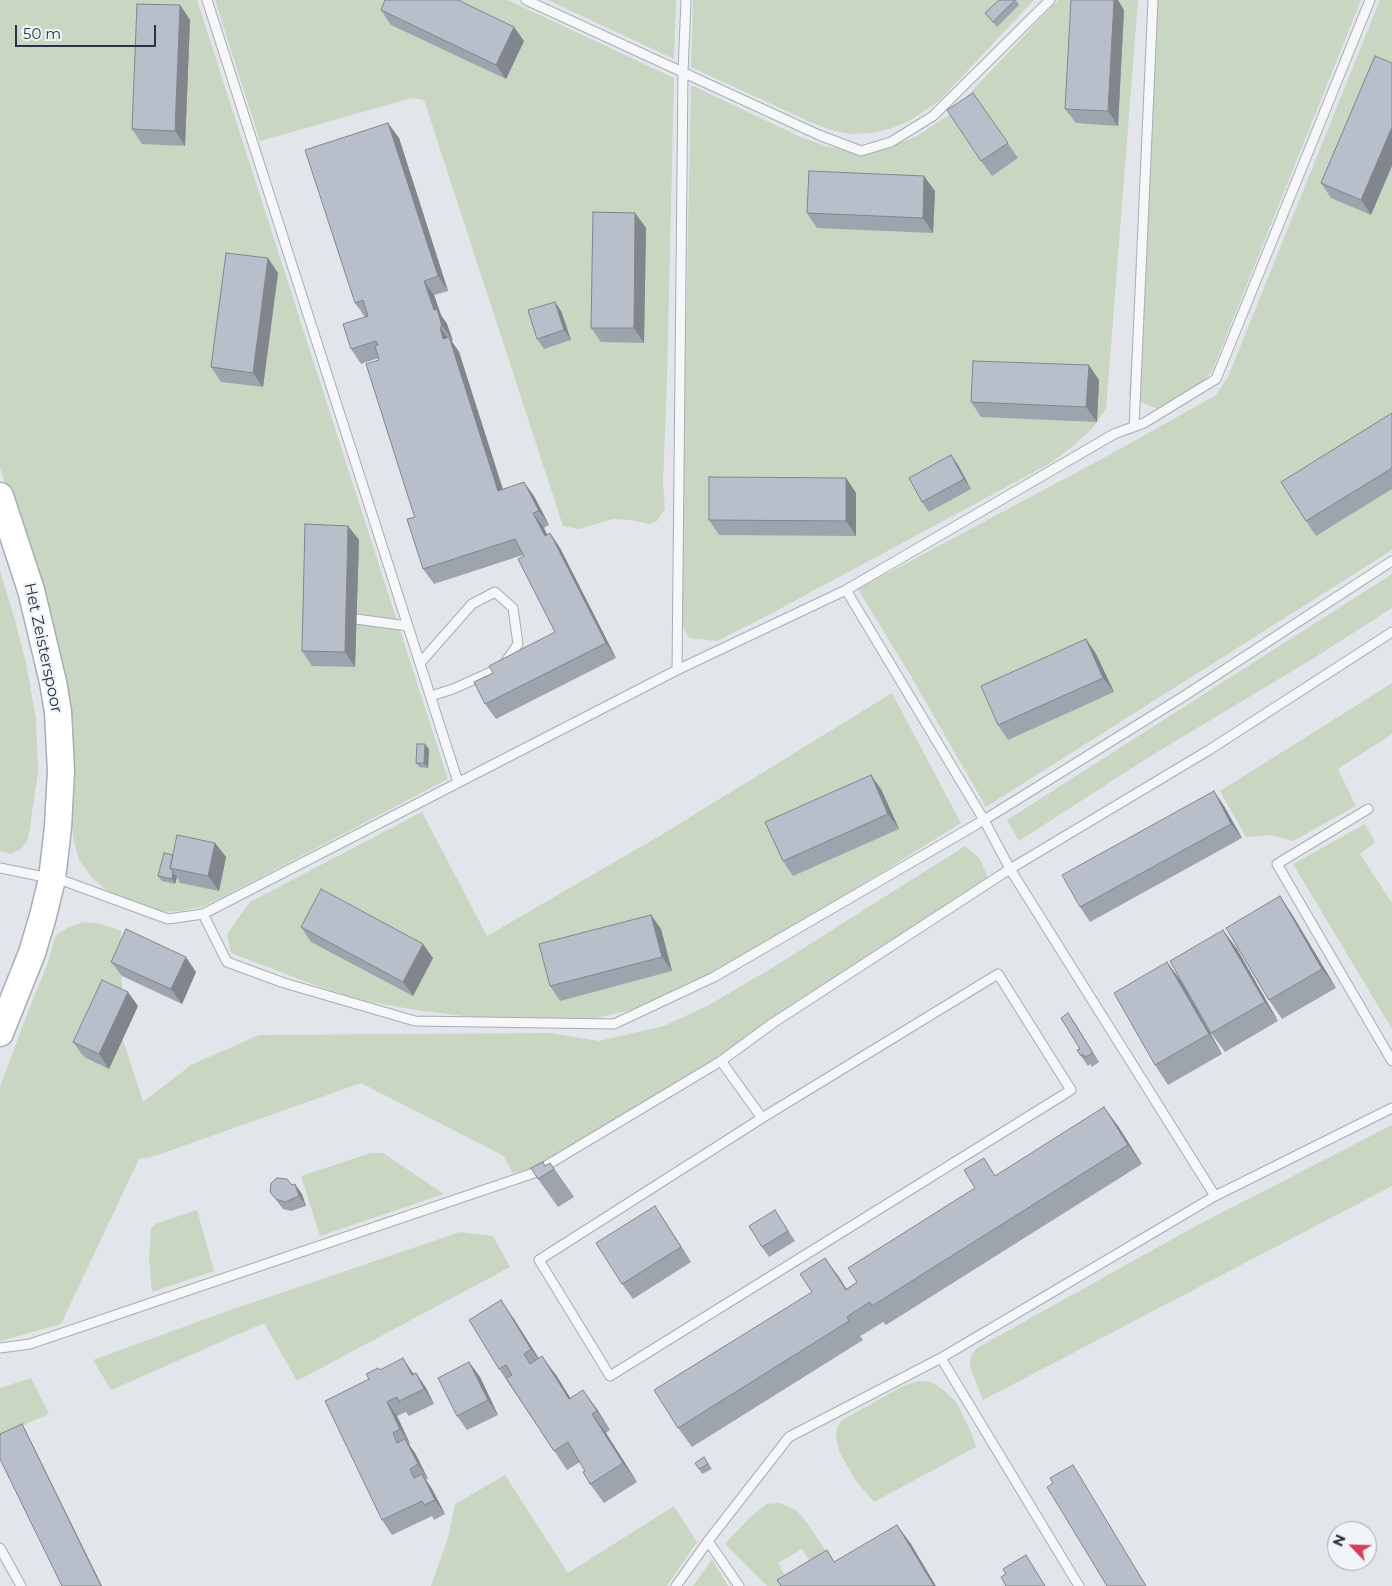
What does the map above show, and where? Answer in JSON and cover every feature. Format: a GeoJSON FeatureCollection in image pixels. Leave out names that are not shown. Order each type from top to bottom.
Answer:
{"type":"FeatureCollection","features":[{"type":"Feature","properties":{"kind":"street","name":"Het Zeisterspoor"},"geometry":{"type":"LineString","coordinates":[[0,496],[31,590],[53,682],[58,712],[61,771],[58,827],[52,879],[32,953],[5,1016],[0,1033]]}},
{"type":"Feature","properties":{"kind":"lane"},"geometry":{"type":"LineString","coordinates":[[207,0],[458,782]]}},
{"type":"Feature","properties":{"kind":"lane"},"geometry":{"type":"LineString","coordinates":[[526,0],[819,135],[861,151],[891,142],[933,116],[1050,0]]}},
{"type":"Feature","properties":{"kind":"lane"},"geometry":{"type":"LineString","coordinates":[[677,670],[683,72],[686,0]]}},
{"type":"Feature","properties":{"kind":"lane"},"geometry":{"type":"LineString","coordinates":[[1134,427],[1153,0]]}},
{"type":"Feature","properties":{"kind":"lane"},"geometry":{"type":"LineString","coordinates":[[0,868],[64,881],[168,919],[203,914],[677,670],[846,590],[1114,434],[1144,423],[1216,379],[1370,0]]}},
{"type":"Feature","properties":{"kind":"lane"},"geometry":{"type":"LineString","coordinates":[[203,914],[228,962],[284,983],[415,1021],[614,1024],[714,977],[984,820],[1181,698],[1392,561]]}},
{"type":"Feature","properties":{"kind":"lane"},"geometry":{"type":"LineString","coordinates":[[846,590],[984,820],[1010,869],[1215,1196]]}},
{"type":"Feature","properties":{"kind":"lane"},"geometry":{"type":"LineString","coordinates":[[420,663],[472,604],[495,592],[513,608],[518,644],[502,667],[453,689],[431,696]]}},
{"type":"Feature","properties":{"kind":"lane"},"geometry":{"type":"LineString","coordinates":[[356,619],[408,626]]}},
{"type":"Feature","properties":{"kind":"lane"},"geometry":{"type":"LineString","coordinates":[[0,1348],[30,1344],[534,1173],[722,1061],[773,1023],[1010,869],[1209,750],[1392,632]]}},
{"type":"Feature","properties":{"kind":"lane"},"geometry":{"type":"LineString","coordinates":[[1368,809],[1277,864],[1392,1061]]}},
{"type":"Feature","properties":{"kind":"lane"},"geometry":{"type":"LineString","coordinates":[[998,974],[1071,1090],[610,1376],[539,1260],[762,1118],[998,974]]}},
{"type":"Feature","properties":{"kind":"lane"},"geometry":{"type":"LineString","coordinates":[[722,1061],[762,1118]]}},
{"type":"Feature","properties":{"kind":"lane"},"geometry":{"type":"LineString","coordinates":[[676,1586],[788,1437],[941,1358],[1215,1196],[1392,1108]]}},
{"type":"Feature","properties":{"kind":"lane"},"geometry":{"type":"LineString","coordinates":[[941,1358],[1079,1586]]}},
{"type":"Feature","properties":{"kind":"lane"},"geometry":{"type":"LineString","coordinates":[[708,1541],[739,1586]]}},
{"type":"Feature","properties":{"kind":"lane"},"geometry":{"type":"LineString","coordinates":[[0,1548],[21,1586]]}},
{"type":"Feature","properties":{"kind":"green space"},"geometry":{"type":"Polygon","coordinates":[[[0,0],[197,0],[448,779],[204,906],[182,911],[152,912],[110,893],[93,879],[79,860],[74,842],[71,818],[74,765],[70,717],[50,626],[0,468],[0,0]]]}},
{"type":"Feature","properties":{"kind":"green space"},"geometry":{"type":"Polygon","coordinates":[[[215,0],[508,0],[674,78],[663,484],[665,509],[657,521],[650,524],[613,519],[579,529],[563,526],[424,100],[412,98],[260,141],[215,0]]]}},
{"type":"Feature","properties":{"kind":"green space"},"geometry":{"type":"Polygon","coordinates":[[[548,0],[676,0],[674,59],[548,0]]]}},
{"type":"Feature","properties":{"kind":"green space"},"geometry":{"type":"Polygon","coordinates":[[[693,0],[1034,0],[939,101],[909,121],[890,129],[850,134],[831,130],[810,122],[691,67],[693,0]]]}},
{"type":"Feature","properties":{"kind":"green space"},"geometry":{"type":"Polygon","coordinates":[[[1058,0],[1138,0],[1106,409],[1092,429],[1049,464],[717,641],[689,638],[680,620],[691,85],[803,138],[826,146],[849,151],[872,150],[895,145],[917,136],[950,114],[1058,0]]]}},
{"type":"Feature","properties":{"kind":"green space"},"geometry":{"type":"Polygon","coordinates":[[[1155,0],[1361,0],[1213,369],[1202,384],[1157,409],[1129,396],[1155,0]]]}},
{"type":"Feature","properties":{"kind":"green space"},"geometry":{"type":"Polygon","coordinates":[[[1380,0],[1392,0],[1392,550],[986,807],[912,678],[858,589],[1111,454],[1216,395],[1228,377],[1380,0]]]}},
{"type":"Feature","properties":{"kind":"green space"},"geometry":{"type":"Polygon","coordinates":[[[0,571],[26,663],[36,719],[38,772],[28,840],[21,849],[11,854],[0,851],[0,571]]]}},
{"type":"Feature","properties":{"kind":"green space"},"geometry":{"type":"Polygon","coordinates":[[[1392,574],[1392,608],[1314,658],[1149,757],[1019,841],[1007,820],[1392,574]]]}},
{"type":"Feature","properties":{"kind":"green space"},"geometry":{"type":"Polygon","coordinates":[[[1392,683],[1392,734],[1338,769],[1356,806],[1293,841],[1271,835],[1246,837],[1220,791],[1392,683]]]}},
{"type":"Feature","properties":{"kind":"green space"},"geometry":{"type":"Polygon","coordinates":[[[892,693],[961,823],[757,950],[644,1007],[596,1018],[549,1022],[506,1021],[422,1011],[365,1001],[317,986],[231,953],[227,934],[250,902],[422,812],[487,936],[661,835],[892,693]]]}},
{"type":"Feature","properties":{"kind":"green space"},"geometry":{"type":"Polygon","coordinates":[[[1365,824],[1375,842],[1360,854],[1392,903],[1392,1029],[1293,864],[1365,824]]]}},
{"type":"Feature","properties":{"kind":"green space"},"geometry":{"type":"Polygon","coordinates":[[[965,846],[979,858],[990,882],[564,1155],[532,1169],[512,1173],[504,1156],[361,1083],[152,1157],[139,1159],[61,1324],[0,1341],[0,1087],[47,965],[56,935],[69,927],[84,922],[102,924],[121,931],[123,1040],[143,1102],[191,1065],[259,1035],[551,1033],[599,1041],[664,1026],[709,1005],[772,968],[965,846]]]}},
{"type":"Feature","properties":{"kind":"green space"},"geometry":{"type":"Polygon","coordinates":[[[1392,1125],[1392,1186],[983,1400],[970,1367],[971,1356],[977,1348],[1194,1227],[1392,1125]]]}},
{"type":"Feature","properties":{"kind":"green space"},"geometry":{"type":"Polygon","coordinates":[[[371,1153],[383,1153],[444,1194],[320,1236],[301,1176],[371,1153]]]}},
{"type":"Feature","properties":{"kind":"green space"},"geometry":{"type":"Polygon","coordinates":[[[197,1210],[214,1271],[152,1292],[149,1260],[151,1229],[155,1224],[197,1210]]]}},
{"type":"Feature","properties":{"kind":"green space"},"geometry":{"type":"Polygon","coordinates":[[[460,1232],[493,1236],[510,1267],[297,1381],[264,1323],[111,1390],[93,1360],[222,1313],[460,1232]]]}},
{"type":"Feature","properties":{"kind":"green space"},"geometry":{"type":"Polygon","coordinates":[[[31,1378],[49,1414],[0,1435],[0,1388],[31,1378]]]}},
{"type":"Feature","properties":{"kind":"green space"},"geometry":{"type":"Polygon","coordinates":[[[920,1381],[931,1382],[944,1390],[956,1402],[972,1434],[976,1447],[874,1502],[856,1481],[840,1453],[836,1438],[837,1428],[842,1420],[905,1385],[920,1381]]]}},
{"type":"Feature","properties":{"kind":"green space"},"geometry":{"type":"Polygon","coordinates":[[[505,1475],[568,1573],[674,1506],[697,1542],[667,1586],[431,1586],[448,1538],[455,1504],[505,1475]]]}},
{"type":"Feature","properties":{"kind":"green space"},"geometry":{"type":"Polygon","coordinates":[[[780,1503],[796,1510],[808,1524],[833,1562],[825,1586],[802,1549],[778,1563],[791,1586],[767,1586],[725,1544],[751,1516],[767,1504],[780,1503]]]}},
{"type":"Feature","properties":{"kind":"green space"},"geometry":{"type":"Polygon","coordinates":[[[712,1559],[728,1586],[693,1586],[710,1562],[712,1559]]]}},
{"type":"Feature","properties":{"kind":"building"},"geometry":{"type":"Polygon","coordinates":[[[385,0],[458,0],[514,27],[496,65],[381,10],[385,0]]]}},
{"type":"Feature","properties":{"kind":"building"},"geometry":{"type":"Polygon","coordinates":[[[999,0],[1015,0],[993,22],[985,13],[999,0]]]}},
{"type":"Feature","properties":{"kind":"building"},"geometry":{"type":"Polygon","coordinates":[[[1071,0],[1114,0],[1108,111],[1065,109],[1071,0]]]}},
{"type":"Feature","properties":{"kind":"building"},"geometry":{"type":"Polygon","coordinates":[[[137,4],[180,5],[175,131],[132,129],[137,4]]]}},
{"type":"Feature","properties":{"kind":"building"},"geometry":{"type":"Polygon","coordinates":[[[1375,56],[1392,63],[1392,127],[1361,200],[1321,183],[1375,56]]]}},
{"type":"Feature","properties":{"kind":"building"},"geometry":{"type":"Polygon","coordinates":[[[973,93],[1008,143],[981,161],[947,110],[973,93]]]}},
{"type":"Feature","properties":{"kind":"building"},"geometry":{"type":"Polygon","coordinates":[[[388,123],[438,276],[424,281],[434,310],[437,309],[442,326],[440,327],[443,339],[449,337],[498,491],[524,482],[539,511],[533,513],[545,536],[550,533],[606,643],[485,704],[474,682],[493,673],[489,666],[555,632],[518,559],[524,556],[515,539],[423,569],[407,519],[415,517],[366,364],[379,360],[375,346],[378,345],[376,341],[351,349],[343,324],[368,316],[363,300],[355,303],[305,150],[388,123]]]}},
{"type":"Feature","properties":{"kind":"building"},"geometry":{"type":"Polygon","coordinates":[[[809,171],[924,176],[923,218],[807,213],[809,171]]]}},
{"type":"Feature","properties":{"kind":"building"},"geometry":{"type":"Polygon","coordinates":[[[593,212],[635,213],[634,328],[591,328],[593,212]]]}},
{"type":"Feature","properties":{"kind":"building"},"geometry":{"type":"Polygon","coordinates":[[[226,253],[268,258],[253,373],[211,367],[226,253]]]}},
{"type":"Feature","properties":{"kind":"building"},"geometry":{"type":"Polygon","coordinates":[[[555,302],[564,330],[537,339],[528,310],[555,302]]]}},
{"type":"Feature","properties":{"kind":"building"},"geometry":{"type":"Polygon","coordinates":[[[973,361],[1089,365],[1086,407],[971,402],[973,361]]]}},
{"type":"Feature","properties":{"kind":"building"},"geometry":{"type":"Polygon","coordinates":[[[1392,413],[1392,468],[1306,521],[1281,482],[1392,413]]]}},
{"type":"Feature","properties":{"kind":"building"},"geometry":{"type":"Polygon","coordinates":[[[951,455],[964,479],[922,502],[909,478],[951,455]]]}},
{"type":"Feature","properties":{"kind":"building"},"geometry":{"type":"Polygon","coordinates":[[[709,477],[846,478],[846,521],[709,520],[709,477]]]}},
{"type":"Feature","properties":{"kind":"building"},"geometry":{"type":"Polygon","coordinates":[[[305,524],[348,526],[345,652],[302,651],[305,524]]]}},
{"type":"Feature","properties":{"kind":"building"},"geometry":{"type":"Polygon","coordinates":[[[1086,639],[1103,678],[998,725],[981,686],[1086,639]]]}},
{"type":"Feature","properties":{"kind":"building"},"geometry":{"type":"Polygon","coordinates":[[[417,744],[425,744],[424,763],[416,763],[417,744]]]}},
{"type":"Feature","properties":{"kind":"building"},"geometry":{"type":"Polygon","coordinates":[[[871,775],[888,814],[783,861],[765,822],[871,775]]]}},
{"type":"Feature","properties":{"kind":"building"},"geometry":{"type":"Polygon","coordinates":[[[1214,791],[1231,824],[1080,907],[1062,875],[1214,791]]]}},
{"type":"Feature","properties":{"kind":"building"},"geometry":{"type":"Polygon","coordinates":[[[177,835],[215,843],[208,876],[170,868],[177,835]]]}},
{"type":"Feature","properties":{"kind":"building"},"geometry":{"type":"Polygon","coordinates":[[[164,853],[173,855],[170,868],[173,872],[172,879],[158,876],[164,853]]]}},
{"type":"Feature","properties":{"kind":"building"},"geometry":{"type":"Polygon","coordinates":[[[321,889],[423,944],[403,982],[301,927],[321,889]]]}},
{"type":"Feature","properties":{"kind":"building"},"geometry":{"type":"Polygon","coordinates":[[[1280,896],[1322,969],[1269,1000],[1226,928],[1280,896]]]}},
{"type":"Feature","properties":{"kind":"building"},"geometry":{"type":"Polygon","coordinates":[[[651,915],[662,957],[550,986],[539,944],[651,915]]]}},
{"type":"Feature","properties":{"kind":"building"},"geometry":{"type":"Polygon","coordinates":[[[126,929],[186,957],[171,989],[111,962],[126,929]]]}},
{"type":"Feature","properties":{"kind":"building"},"geometry":{"type":"Polygon","coordinates":[[[1223,930],[1265,1002],[1211,1033],[1170,961],[1223,930]]]}},
{"type":"Feature","properties":{"kind":"building"},"geometry":{"type":"Polygon","coordinates":[[[1167,962],[1209,1034],[1155,1065],[1114,993],[1167,962]]]}},
{"type":"Feature","properties":{"kind":"building"},"geometry":{"type":"Polygon","coordinates":[[[102,980],[128,992],[99,1054],[73,1042],[102,980]]]}},
{"type":"Feature","properties":{"kind":"building"},"geometry":{"type":"Polygon","coordinates":[[[1068,1013],[1093,1053],[1085,1057],[1083,1054],[1081,1056],[1077,1050],[1080,1049],[1061,1018],[1068,1013]]]}},
{"type":"Feature","properties":{"kind":"building"},"geometry":{"type":"Polygon","coordinates":[[[1104,1107],[1128,1145],[872,1306],[870,1302],[847,1317],[849,1321],[678,1428],[654,1390],[812,1292],[800,1274],[825,1258],[846,1290],[857,1282],[848,1268],[975,1188],[964,1170],[984,1158],[995,1176],[1104,1107]]]}},
{"type":"Feature","properties":{"kind":"building"},"geometry":{"type":"Polygon","coordinates":[[[543,1162],[545,1166],[550,1163],[554,1169],[538,1179],[531,1168],[543,1162]]]}},
{"type":"Feature","properties":{"kind":"building"},"geometry":{"type":"Polygon","coordinates":[[[277,1178],[287,1179],[292,1185],[295,1184],[299,1196],[285,1202],[276,1199],[270,1192],[271,1183],[277,1178]]]}},
{"type":"Feature","properties":{"kind":"building"},"geometry":{"type":"Polygon","coordinates":[[[655,1206],[681,1247],[622,1284],[596,1243],[655,1206]]]}},
{"type":"Feature","properties":{"kind":"building"},"geometry":{"type":"Polygon","coordinates":[[[775,1210],[788,1231],[762,1247],[749,1226],[775,1210]]]}},
{"type":"Feature","properties":{"kind":"building"},"geometry":{"type":"Polygon","coordinates":[[[501,1300],[531,1349],[524,1354],[530,1364],[542,1356],[569,1399],[583,1390],[597,1411],[592,1414],[623,1463],[590,1484],[583,1472],[585,1471],[568,1442],[554,1451],[506,1378],[512,1375],[506,1365],[499,1369],[469,1320],[501,1300]]]}},
{"type":"Feature","properties":{"kind":"building"},"geometry":{"type":"Polygon","coordinates":[[[403,1358],[412,1375],[416,1373],[424,1389],[399,1401],[397,1397],[387,1402],[400,1429],[393,1433],[397,1443],[405,1439],[418,1464],[410,1469],[414,1478],[422,1474],[435,1500],[424,1505],[422,1501],[382,1520],[325,1401],[369,1379],[366,1374],[378,1368],[380,1370],[403,1358]]]}},
{"type":"Feature","properties":{"kind":"building"},"geometry":{"type":"Polygon","coordinates":[[[469,1362],[488,1400],[457,1416],[438,1378],[469,1362]]]}},
{"type":"Feature","properties":{"kind":"building"},"geometry":{"type":"Polygon","coordinates":[[[22,1424],[101,1586],[62,1586],[0,1459],[0,1434],[22,1424]]]}},
{"type":"Feature","properties":{"kind":"building"},"geometry":{"type":"Polygon","coordinates":[[[704,1457],[708,1464],[699,1469],[695,1463],[704,1457]]]}},
{"type":"Feature","properties":{"kind":"building"},"geometry":{"type":"Polygon","coordinates":[[[1073,1465],[1146,1586],[1107,1586],[1047,1487],[1053,1483],[1050,1478],[1073,1465]]]}},
{"type":"Feature","properties":{"kind":"building"},"geometry":{"type":"Polygon","coordinates":[[[897,1525],[934,1586],[781,1586],[777,1580],[827,1550],[834,1562],[897,1525]]]}},
{"type":"Feature","properties":{"kind":"building"},"geometry":{"type":"Polygon","coordinates":[[[1026,1555],[1045,1586],[1006,1586],[1001,1577],[1006,1574],[1003,1569],[1026,1555]]]}}]}
